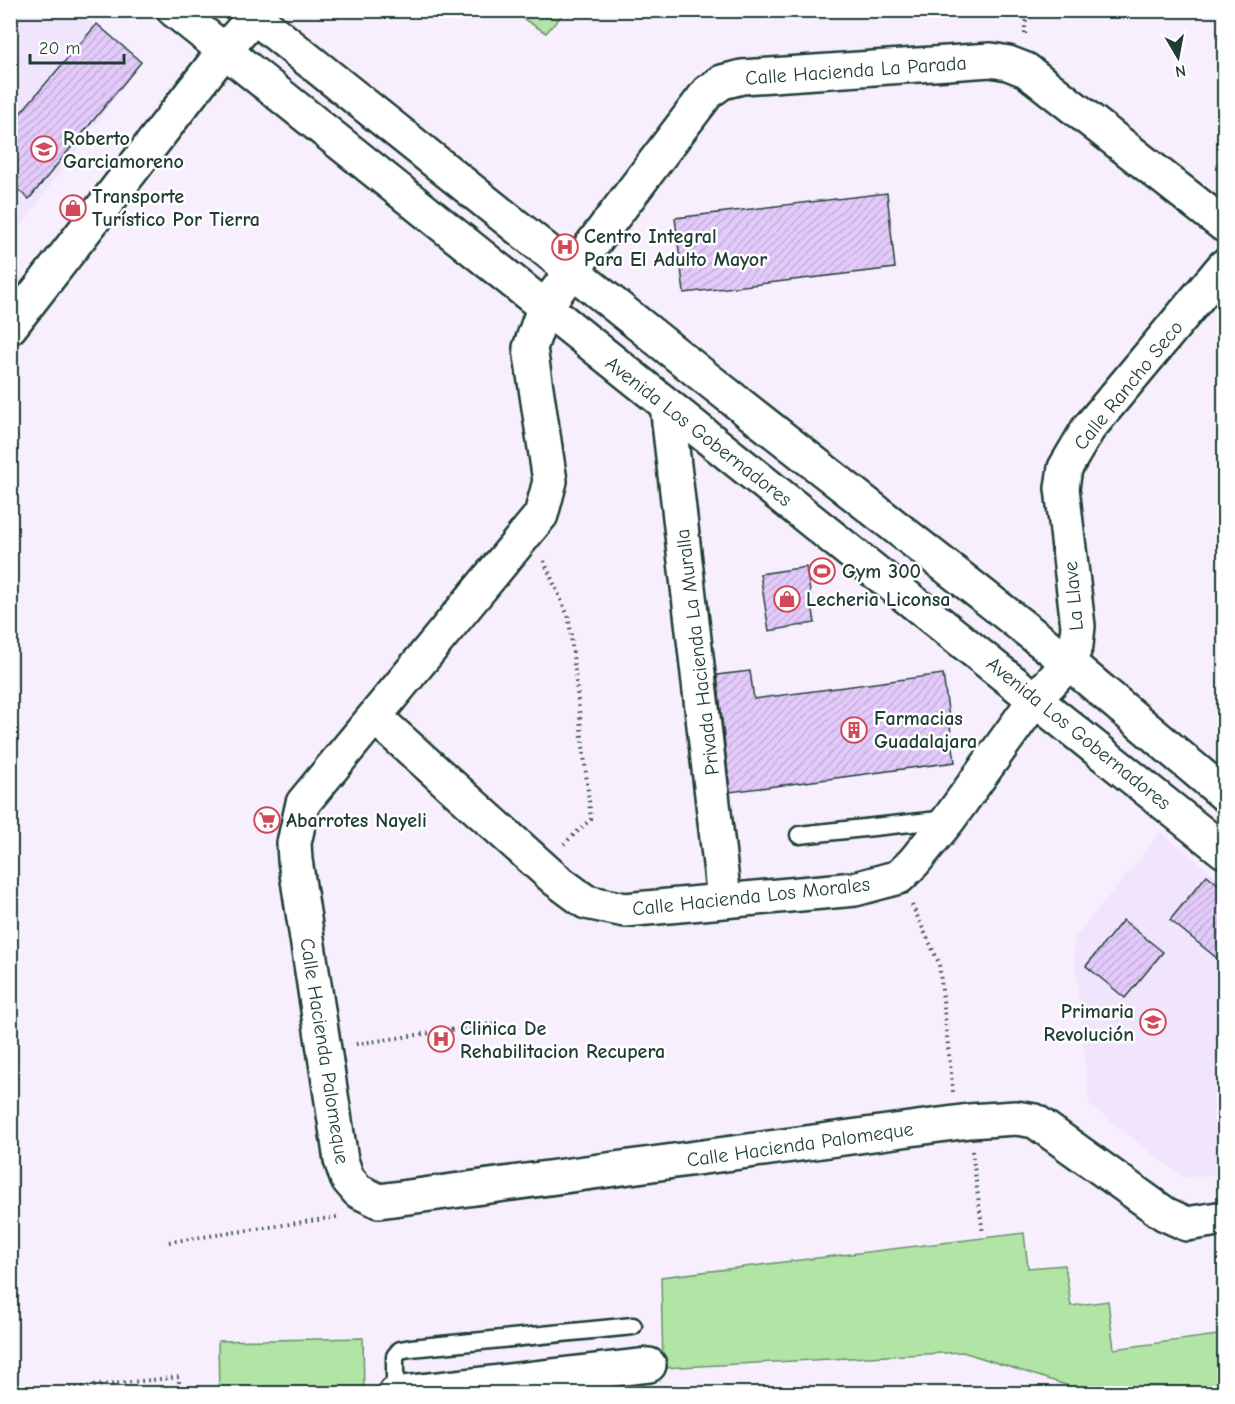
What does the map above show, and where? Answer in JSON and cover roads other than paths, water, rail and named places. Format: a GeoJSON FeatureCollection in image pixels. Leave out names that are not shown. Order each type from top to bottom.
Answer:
{"type":"FeatureCollection","features":[{"type":"Feature","properties":{"kind":"street","name":"Avenida Los Gobernadores"},"geometry":{"type":"LineString","coordinates":[[174,10],[544,308],[1036,698],[1224,851]]}},
{"type":"Feature","properties":{"kind":"street"},"geometry":{"type":"LineString","coordinates":[[10,327],[254,13],[573,273],[1069,663],[1224,794]]}},
{"type":"Feature","properties":{"kind":"street","name":"Calle Hacienda La Parada"},"geometry":{"type":"LineString","coordinates":[[544,308],[573,273],[708,92],[722,82],[778,75],[969,61],[1008,63],[1026,70],[1224,225]]}},
{"type":"Feature","properties":{"kind":"street","name":"Calle Rancho Seco"},"geometry":{"type":"LineString","coordinates":[[1065,516],[1062,488],[1065,468],[1073,451],[1088,429],[1224,266]]}},
{"type":"Feature","properties":{"kind":"street","name":"Calle Hacienda Palomeque"},"geometry":{"type":"LineString","coordinates":[[544,308],[530,348],[550,481],[541,515],[303,803],[294,843],[322,1049],[341,1160],[347,1179],[358,1191],[379,1201],[962,1122],[1016,1118],[1035,1121],[1165,1215],[1187,1224],[1224,1218]]}},
{"type":"Feature","properties":{"kind":"street","name":"Privada Hacienda La Muralla"},"geometry":{"type":"LineString","coordinates":[[668,405],[724,899]]}},
{"type":"Feature","properties":{"kind":"street","name":"La Llave"},"geometry":{"type":"LineString","coordinates":[[1036,698],[1069,663],[1076,645],[1078,626],[1065,516]]}},
{"type":"Feature","properties":{"kind":"street","name":"Calle Hacienda Los Morales"},"geometry":{"type":"LineString","coordinates":[[375,717],[540,865],[586,902],[625,910],[724,899],[855,889],[899,876],[914,862],[949,819],[1036,698]]}},
{"type":"Feature","properties":{"kind":"street"},"geometry":{"type":"LineString","coordinates":[[395,1393],[649,1365]]}},
{"type":"Feature","properties":{"kind":"lane"},"geometry":{"type":"LineString","coordinates":[[800,835],[949,819]]}},
{"type":"Feature","properties":{"kind":"lane"},"geometry":{"type":"LineString","coordinates":[[395,1393],[395,1356],[400,1350],[633,1326]]}},
{"type":"Feature","properties":{"kind":"place","name":"Roberto Garciamoreno"},"geometry":{"type":"Point","coordinates":[44,149]}},
{"type":"Feature","properties":{"kind":"place","name":"Transporte Turístico Por Tierra"},"geometry":{"type":"Point","coordinates":[73,208]}},
{"type":"Feature","properties":{"kind":"place","name":"Centro Integral Para El Adulto Mayor"},"geometry":{"type":"Point","coordinates":[565,247]}},
{"type":"Feature","properties":{"kind":"place","name":"Gym 300"},"geometry":{"type":"Point","coordinates":[822,571]}},
{"type":"Feature","properties":{"kind":"place","name":"Lecheria Liconsa"},"geometry":{"type":"Point","coordinates":[787,599]}},
{"type":"Feature","properties":{"kind":"place","name":"Farmacias Guadalajara"},"geometry":{"type":"Point","coordinates":[854,730]}},
{"type":"Feature","properties":{"kind":"place","name":"Abarrotes Nayeli"},"geometry":{"type":"Point","coordinates":[267,820]}},
{"type":"Feature","properties":{"kind":"place","name":"Primaria Revolución"},"geometry":{"type":"Point","coordinates":[1153,1022]}},
{"type":"Feature","properties":{"kind":"place","name":"Clinica De Rehabilitacion Recupera"},"geometry":{"type":"Point","coordinates":[441,1039]}}]}
